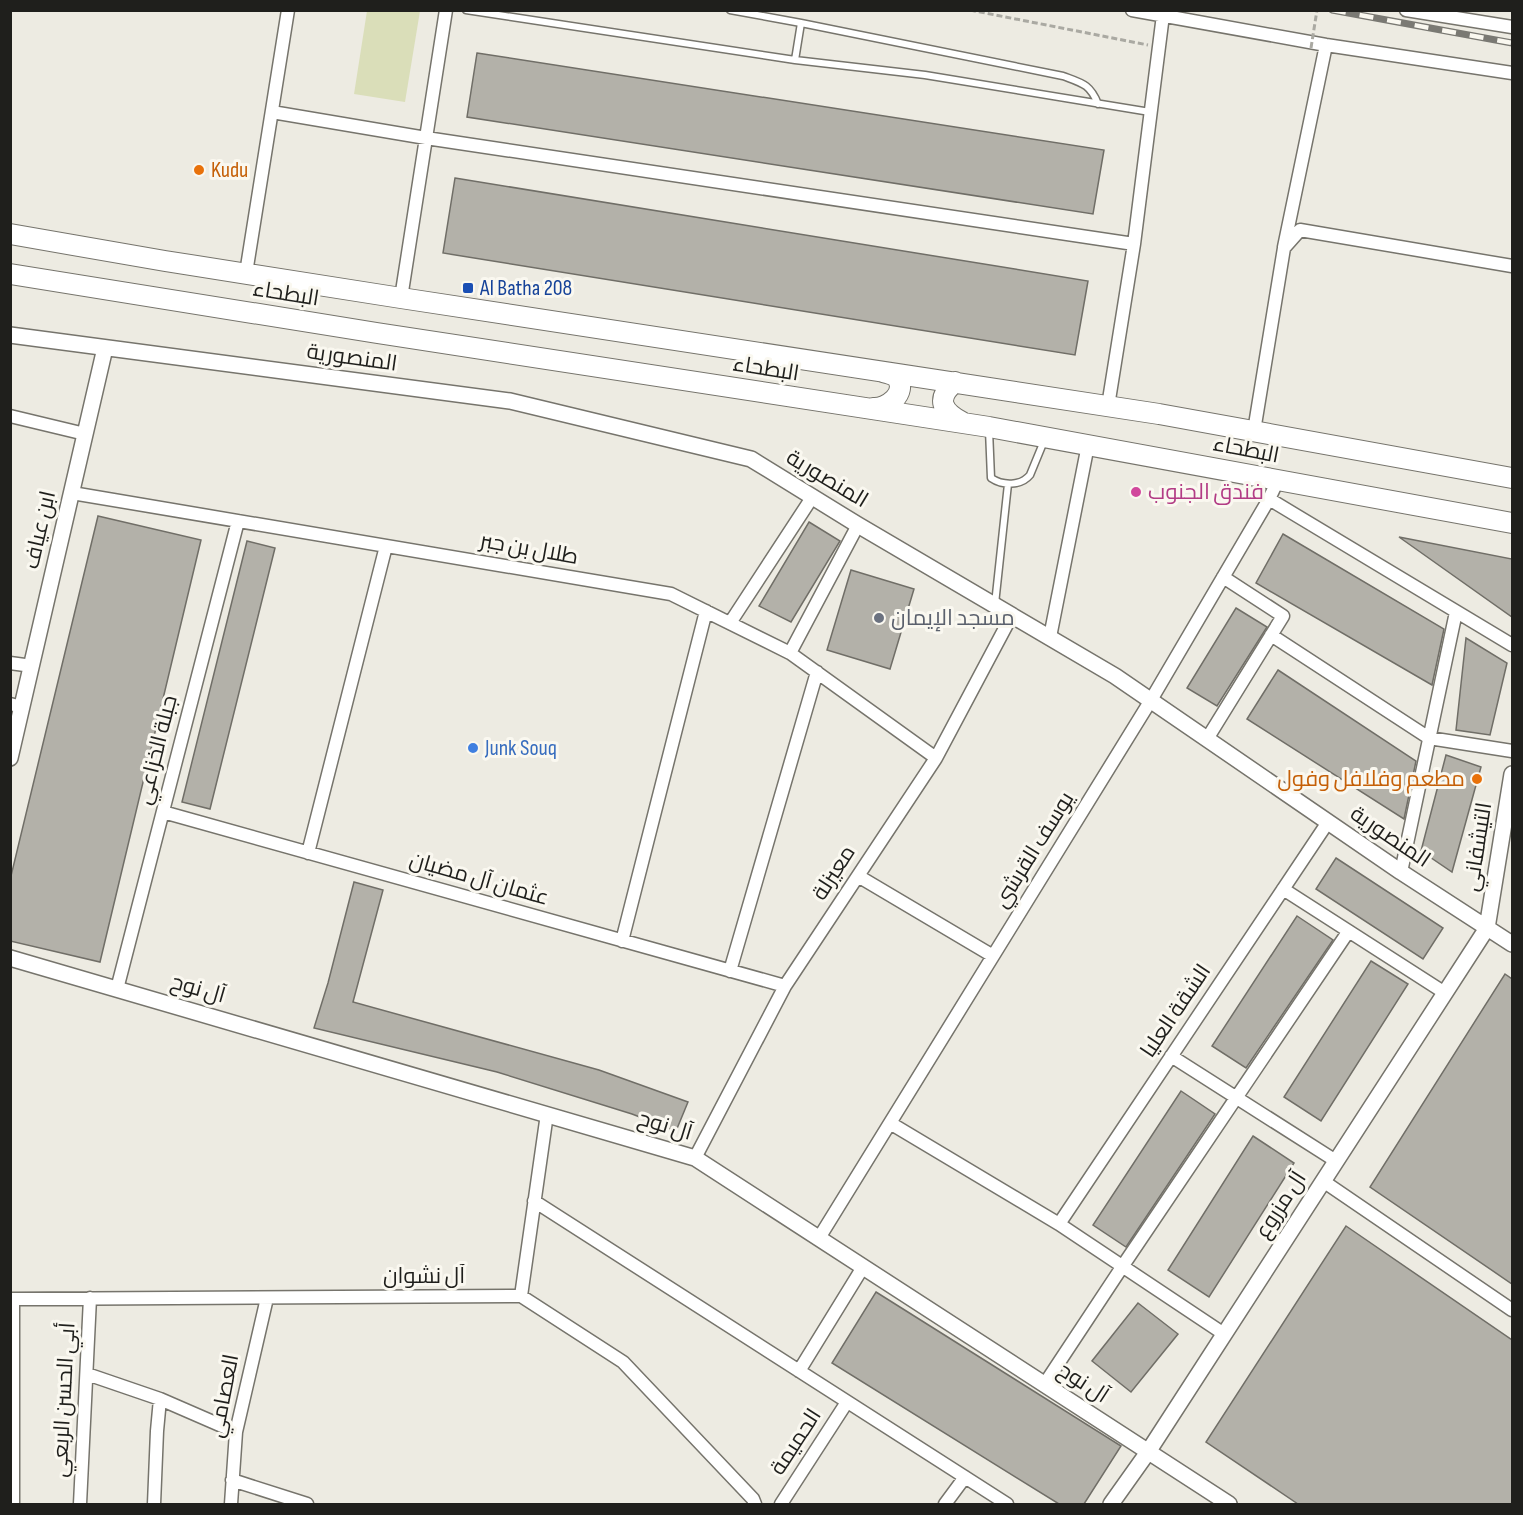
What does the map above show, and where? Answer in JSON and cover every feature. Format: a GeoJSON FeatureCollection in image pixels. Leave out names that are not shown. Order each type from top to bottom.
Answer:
{"type":"FeatureCollection","features":[{"type":"Feature","properties":{"kind":"main road","name":"البطحاء"},"geometry":{"type":"LineString","coordinates":[[10,234],[401,298],[1108,406],[1512,478]]}},
{"type":"Feature","properties":{"kind":"main road","name":"البطحاء"},"geometry":{"type":"LineString","coordinates":[[10,273],[376,333],[962,422],[1512,523]]}},
{"type":"Feature","properties":{"kind":"main road"},"geometry":{"type":"LineString","coordinates":[[868,408],[879,409],[888,405],[899,393],[896,376],[883,372]]}},
{"type":"Feature","properties":{"kind":"main road"},"geometry":{"type":"LineString","coordinates":[[955,382],[944,395],[943,405],[952,417],[962,422]]}},
{"type":"Feature","properties":{"kind":"street"},"geometry":{"type":"LineString","coordinates":[[246,273],[288,10]]}},
{"type":"Feature","properties":{"kind":"street"},"geometry":{"type":"LineString","coordinates":[[401,298],[446,10]]}},
{"type":"Feature","properties":{"kind":"street"},"geometry":{"type":"LineString","coordinates":[[1132,10],[1326,45],[1512,73]]}},
{"type":"Feature","properties":{"kind":"street"},"geometry":{"type":"LineString","coordinates":[[1406,10],[1512,27]]}},
{"type":"Feature","properties":{"kind":"street"},"geometry":{"type":"LineString","coordinates":[[1108,406],[1134,244],[1163,15]]}},
{"type":"Feature","properties":{"kind":"street"},"geometry":{"type":"LineString","coordinates":[[1254,431],[1284,248],[1326,45]]}},
{"type":"Feature","properties":{"kind":"street"},"geometry":{"type":"LineString","coordinates":[[272,112],[426,138],[1134,244]]}},
{"type":"Feature","properties":{"kind":"street"},"geometry":{"type":"LineString","coordinates":[[1284,248],[1300,230],[1512,266]]}},
{"type":"Feature","properties":{"kind":"street","name":"المنصورية"},"geometry":{"type":"LineString","coordinates":[[10,335],[510,401],[751,459],[858,525],[1115,676],[1401,872],[1512,944]]}},
{"type":"Feature","properties":{"kind":"street","name":"ابن عياف"},"geometry":{"type":"LineString","coordinates":[[10,758],[16,706],[32,666],[105,348]]}},
{"type":"Feature","properties":{"kind":"street"},"geometry":{"type":"LineString","coordinates":[[10,416],[85,434]]}},
{"type":"Feature","properties":{"kind":"street"},"geometry":{"type":"LineString","coordinates":[[1050,637],[1088,445]]}},
{"type":"Feature","properties":{"kind":"street","name":"يوسف القرشي"},"geometry":{"type":"LineString","coordinates":[[819,1238],[1151,700],[1278,480]]}},
{"type":"Feature","properties":{"kind":"street","name":"طلال بن جبر"},"geometry":{"type":"LineString","coordinates":[[72,493],[671,594],[790,653],[936,758]]}},
{"type":"Feature","properties":{"kind":"street"},"geometry":{"type":"LineString","coordinates":[[730,623],[813,496]]}},
{"type":"Feature","properties":{"kind":"street"},"geometry":{"type":"LineString","coordinates":[[1269,499],[1512,645]]}},
{"type":"Feature","properties":{"kind":"street","name":"جبلة الخزاعي"},"geometry":{"type":"LineString","coordinates":[[117,989],[238,521]]}},
{"type":"Feature","properties":{"kind":"street"},"geometry":{"type":"LineString","coordinates":[[790,653],[858,525]]}},
{"type":"Feature","properties":{"kind":"street"},"geometry":{"type":"LineString","coordinates":[[308,853],[386,546]]}},
{"type":"Feature","properties":{"kind":"street"},"geometry":{"type":"LineString","coordinates":[[1207,739],[1283,616],[1223,577]]}},
{"type":"Feature","properties":{"kind":"street"},"geometry":{"type":"LineString","coordinates":[[622,941],[706,611]]}},
{"type":"Feature","properties":{"kind":"street"},"geometry":{"type":"LineString","coordinates":[[1401,872],[1456,612]]}},
{"type":"Feature","properties":{"kind":"street","name":"معيزلة"},"geometry":{"type":"LineString","coordinates":[[695,1158],[784,986],[936,758],[1012,615]]}},
{"type":"Feature","properties":{"kind":"street"},"geometry":{"type":"LineString","coordinates":[[1271,635],[1429,738],[1512,751]]}},
{"type":"Feature","properties":{"kind":"street"},"geometry":{"type":"LineString","coordinates":[[10,663],[32,666]]}},
{"type":"Feature","properties":{"kind":"street"},"geometry":{"type":"LineString","coordinates":[[730,971],[818,672]]}},
{"type":"Feature","properties":{"kind":"street","name":"التيشفاني"},"geometry":{"type":"LineString","coordinates":[[1487,928],[1512,774]]}},
{"type":"Feature","properties":{"kind":"street","name":"عثمان آل مضيان"},"geometry":{"type":"LineString","coordinates":[[163,812],[784,986]]}},
{"type":"Feature","properties":{"kind":"street","name":"الشقة العليا"},"geometry":{"type":"LineString","coordinates":[[1059,1224],[1328,822]]}},
{"type":"Feature","properties":{"kind":"street"},"geometry":{"type":"LineString","coordinates":[[858,876],[993,956]]}},
{"type":"Feature","properties":{"kind":"street"},"geometry":{"type":"LineString","coordinates":[[1283,889],[1445,993]]}},
{"type":"Feature","properties":{"kind":"street","name":"آل مزروع"},"geometry":{"type":"LineString","coordinates":[[1111,1504],[1148,1452],[1487,928]]}},
{"type":"Feature","properties":{"kind":"street"},"geometry":{"type":"LineString","coordinates":[[1044,1385],[1348,932]]}},
{"type":"Feature","properties":{"kind":"street","name":"آل نوح"},"geometry":{"type":"LineString","coordinates":[[10,958],[695,1158],[1229,1504]]}},
{"type":"Feature","properties":{"kind":"street"},"geometry":{"type":"LineString","coordinates":[[1171,1056],[1336,1161]]}},
{"type":"Feature","properties":{"kind":"street"},"geometry":{"type":"LineString","coordinates":[[547,1114],[521,1296],[623,1362],[753,1499],[755,1504]]}},
{"type":"Feature","properties":{"kind":"street"},"geometry":{"type":"LineString","coordinates":[[890,1123],[1059,1224],[1224,1334]]}},
{"type":"Feature","properties":{"kind":"street"},"geometry":{"type":"LineString","coordinates":[[1323,1181],[1512,1310]]}},
{"type":"Feature","properties":{"kind":"street"},"geometry":{"type":"LineString","coordinates":[[534,1202],[1007,1504]]}},
{"type":"Feature","properties":{"kind":"street"},"geometry":{"type":"LineString","coordinates":[[799,1371],[863,1267]]}},
{"type":"Feature","properties":{"kind":"street","name":"آل نشوان"},"geometry":{"type":"LineString","coordinates":[[12,1299],[521,1296]]}},
{"type":"Feature","properties":{"kind":"street","name":"أبي الحسن الربعي"},"geometry":{"type":"LineString","coordinates":[[80,1504],[90,1298]]}},
{"type":"Feature","properties":{"kind":"street","name":"العصامي"},"geometry":{"type":"LineString","coordinates":[[231,1504],[236,1432],[267,1298]]}},
{"type":"Feature","properties":{"kind":"street"},"geometry":{"type":"LineString","coordinates":[[12,1299],[12,1504]]}},
{"type":"Feature","properties":{"kind":"street"},"geometry":{"type":"LineString","coordinates":[[87,1374],[160,1399],[236,1432]]}},
{"type":"Feature","properties":{"kind":"street"},"geometry":{"type":"LineString","coordinates":[[154,1504],[160,1399]]}},
{"type":"Feature","properties":{"kind":"street","name":"الحميمة"},"geometry":{"type":"LineString","coordinates":[[781,1504],[847,1402]]}},
{"type":"Feature","properties":{"kind":"street"},"geometry":{"type":"LineString","coordinates":[[945,1504],[964,1477]]}},
{"type":"Feature","properties":{"kind":"street"},"geometry":{"type":"LineString","coordinates":[[232,1480],[307,1504]]}},
{"type":"Feature","properties":{"kind":"lane"},"geometry":{"type":"LineString","coordinates":[[466,10],[795,60],[925,75],[1150,112]]}},
{"type":"Feature","properties":{"kind":"lane"},"geometry":{"type":"LineString","coordinates":[[730,10],[1063,76],[1081,82],[1090,88],[1098,104]]}},
{"type":"Feature","properties":{"kind":"lane"},"geometry":{"type":"LineString","coordinates":[[795,60],[801,23]]}},
{"type":"Feature","properties":{"kind":"lane"},"geometry":{"type":"LineString","coordinates":[[989,427],[991,478],[1008,484],[1021,482],[1030,475],[1045,437]]}},
{"type":"Feature","properties":{"kind":"lane"},"geometry":{"type":"LineString","coordinates":[[995,605],[1008,484]]}},
{"type":"Feature","properties":{"kind":"path"},"geometry":{"type":"LineString","coordinates":[[970,10],[1159,47]]}},
{"type":"Feature","properties":{"kind":"path"},"geometry":{"type":"LineString","coordinates":[[1311,48],[1317,10]]}},
{"type":"Feature","properties":{"kind":"green space"},"geometry":{"type":"Polygon","coordinates":[[[367,11],[420,11],[405,102],[354,94],[367,11]]]}},
{"type":"Feature","properties":{"kind":"building"},"geometry":{"type":"Polygon","coordinates":[[[477,53],[1104,150],[1093,214],[467,117],[477,53]]]}},
{"type":"Feature","properties":{"kind":"building"},"geometry":{"type":"Polygon","coordinates":[[[455,178],[1088,281],[1075,355],[443,253],[455,178]]]}},
{"type":"Feature","properties":{"kind":"building"},"geometry":{"type":"Polygon","coordinates":[[[98,516],[201,540],[100,962],[10,941],[10,880],[98,516]]]}},
{"type":"Feature","properties":{"kind":"building"},"geometry":{"type":"Polygon","coordinates":[[[809,522],[840,541],[791,622],[759,606],[809,522]]]}},
{"type":"Feature","properties":{"kind":"building"},"geometry":{"type":"Polygon","coordinates":[[[1283,534],[1444,629],[1432,685],[1256,583],[1283,534]]]}},
{"type":"Feature","properties":{"kind":"building"},"geometry":{"type":"Polygon","coordinates":[[[1399,537],[1512,559],[1512,617],[1399,537]]]}},
{"type":"Feature","properties":{"kind":"building"},"geometry":{"type":"Polygon","coordinates":[[[247,541],[275,548],[210,809],[182,802],[247,541]]]}},
{"type":"Feature","properties":{"kind":"building"},"geometry":{"type":"Polygon","coordinates":[[[851,570],[914,589],[890,669],[827,650],[851,570]]]}},
{"type":"Feature","properties":{"kind":"building"},"geometry":{"type":"Polygon","coordinates":[[[1236,608],[1267,627],[1217,706],[1187,688],[1236,608]]]}},
{"type":"Feature","properties":{"kind":"building"},"geometry":{"type":"Polygon","coordinates":[[[1466,638],[1507,663],[1490,735],[1456,730],[1466,638]]]}},
{"type":"Feature","properties":{"kind":"building"},"geometry":{"type":"Polygon","coordinates":[[[1278,670],[1416,761],[1404,819],[1247,719],[1278,670]]]}},
{"type":"Feature","properties":{"kind":"building"},"geometry":{"type":"Polygon","coordinates":[[[1446,755],[1481,767],[1452,872],[1421,851],[1446,755]]]}},
{"type":"Feature","properties":{"kind":"building"},"geometry":{"type":"Polygon","coordinates":[[[1336,858],[1443,928],[1423,959],[1316,889],[1336,858]]]}},
{"type":"Feature","properties":{"kind":"building"},"geometry":{"type":"Polygon","coordinates":[[[354,882],[383,890],[353,1002],[599,1070],[688,1102],[676,1131],[632,1114],[497,1072],[314,1028],[354,882]]]}},
{"type":"Feature","properties":{"kind":"building"},"geometry":{"type":"Polygon","coordinates":[[[1297,916],[1333,940],[1246,1068],[1212,1046],[1297,916]]]}},
{"type":"Feature","properties":{"kind":"building"},"geometry":{"type":"Polygon","coordinates":[[[1371,961],[1408,984],[1321,1121],[1284,1097],[1371,961]]]}},
{"type":"Feature","properties":{"kind":"building"},"geometry":{"type":"Polygon","coordinates":[[[1505,974],[1512,979],[1512,1284],[1370,1187],[1505,974]]]}},
{"type":"Feature","properties":{"kind":"building"},"geometry":{"type":"Polygon","coordinates":[[[1181,1091],[1215,1114],[1126,1247],[1093,1225],[1181,1091]]]}},
{"type":"Feature","properties":{"kind":"building"},"geometry":{"type":"Polygon","coordinates":[[[1253,1136],[1294,1163],[1209,1297],[1168,1270],[1253,1136]]]}},
{"type":"Feature","properties":{"kind":"building"},"geometry":{"type":"Polygon","coordinates":[[[1346,1226],[1512,1340],[1512,1504],[1298,1504],[1206,1442],[1346,1226]]]}},
{"type":"Feature","properties":{"kind":"building"},"geometry":{"type":"Polygon","coordinates":[[[876,1292],[1121,1446],[1084,1504],[1059,1504],[832,1363],[876,1292]]]}},
{"type":"Feature","properties":{"kind":"building"},"geometry":{"type":"Polygon","coordinates":[[[1138,1303],[1178,1334],[1131,1392],[1092,1361],[1138,1303]]]}},
{"type":"Feature","properties":{"kind":"railway"},"geometry":{"type":"LineString","coordinates":[[1332,10],[1512,43]]}},
{"type":"Feature","properties":{"kind":"place","name":"Kudu"},"geometry":{"type":"Point","coordinates":[199,170]}},
{"type":"Feature","properties":{"kind":"place","name":"Al Batha 208"},"geometry":{"type":"Point","coordinates":[468,288]}},
{"type":"Feature","properties":{"kind":"place","name":"فندق الجنوب"},"geometry":{"type":"Point","coordinates":[1136,492]}},
{"type":"Feature","properties":{"kind":"place","name":"مسجد الإيمان"},"geometry":{"type":"Point","coordinates":[879,618]}},
{"type":"Feature","properties":{"kind":"place","name":"Junk Souq"},"geometry":{"type":"Point","coordinates":[473,748]}},
{"type":"Feature","properties":{"kind":"place","name":"مطعم وفلافل وفول"},"geometry":{"type":"Point","coordinates":[1477,779]}}]}
